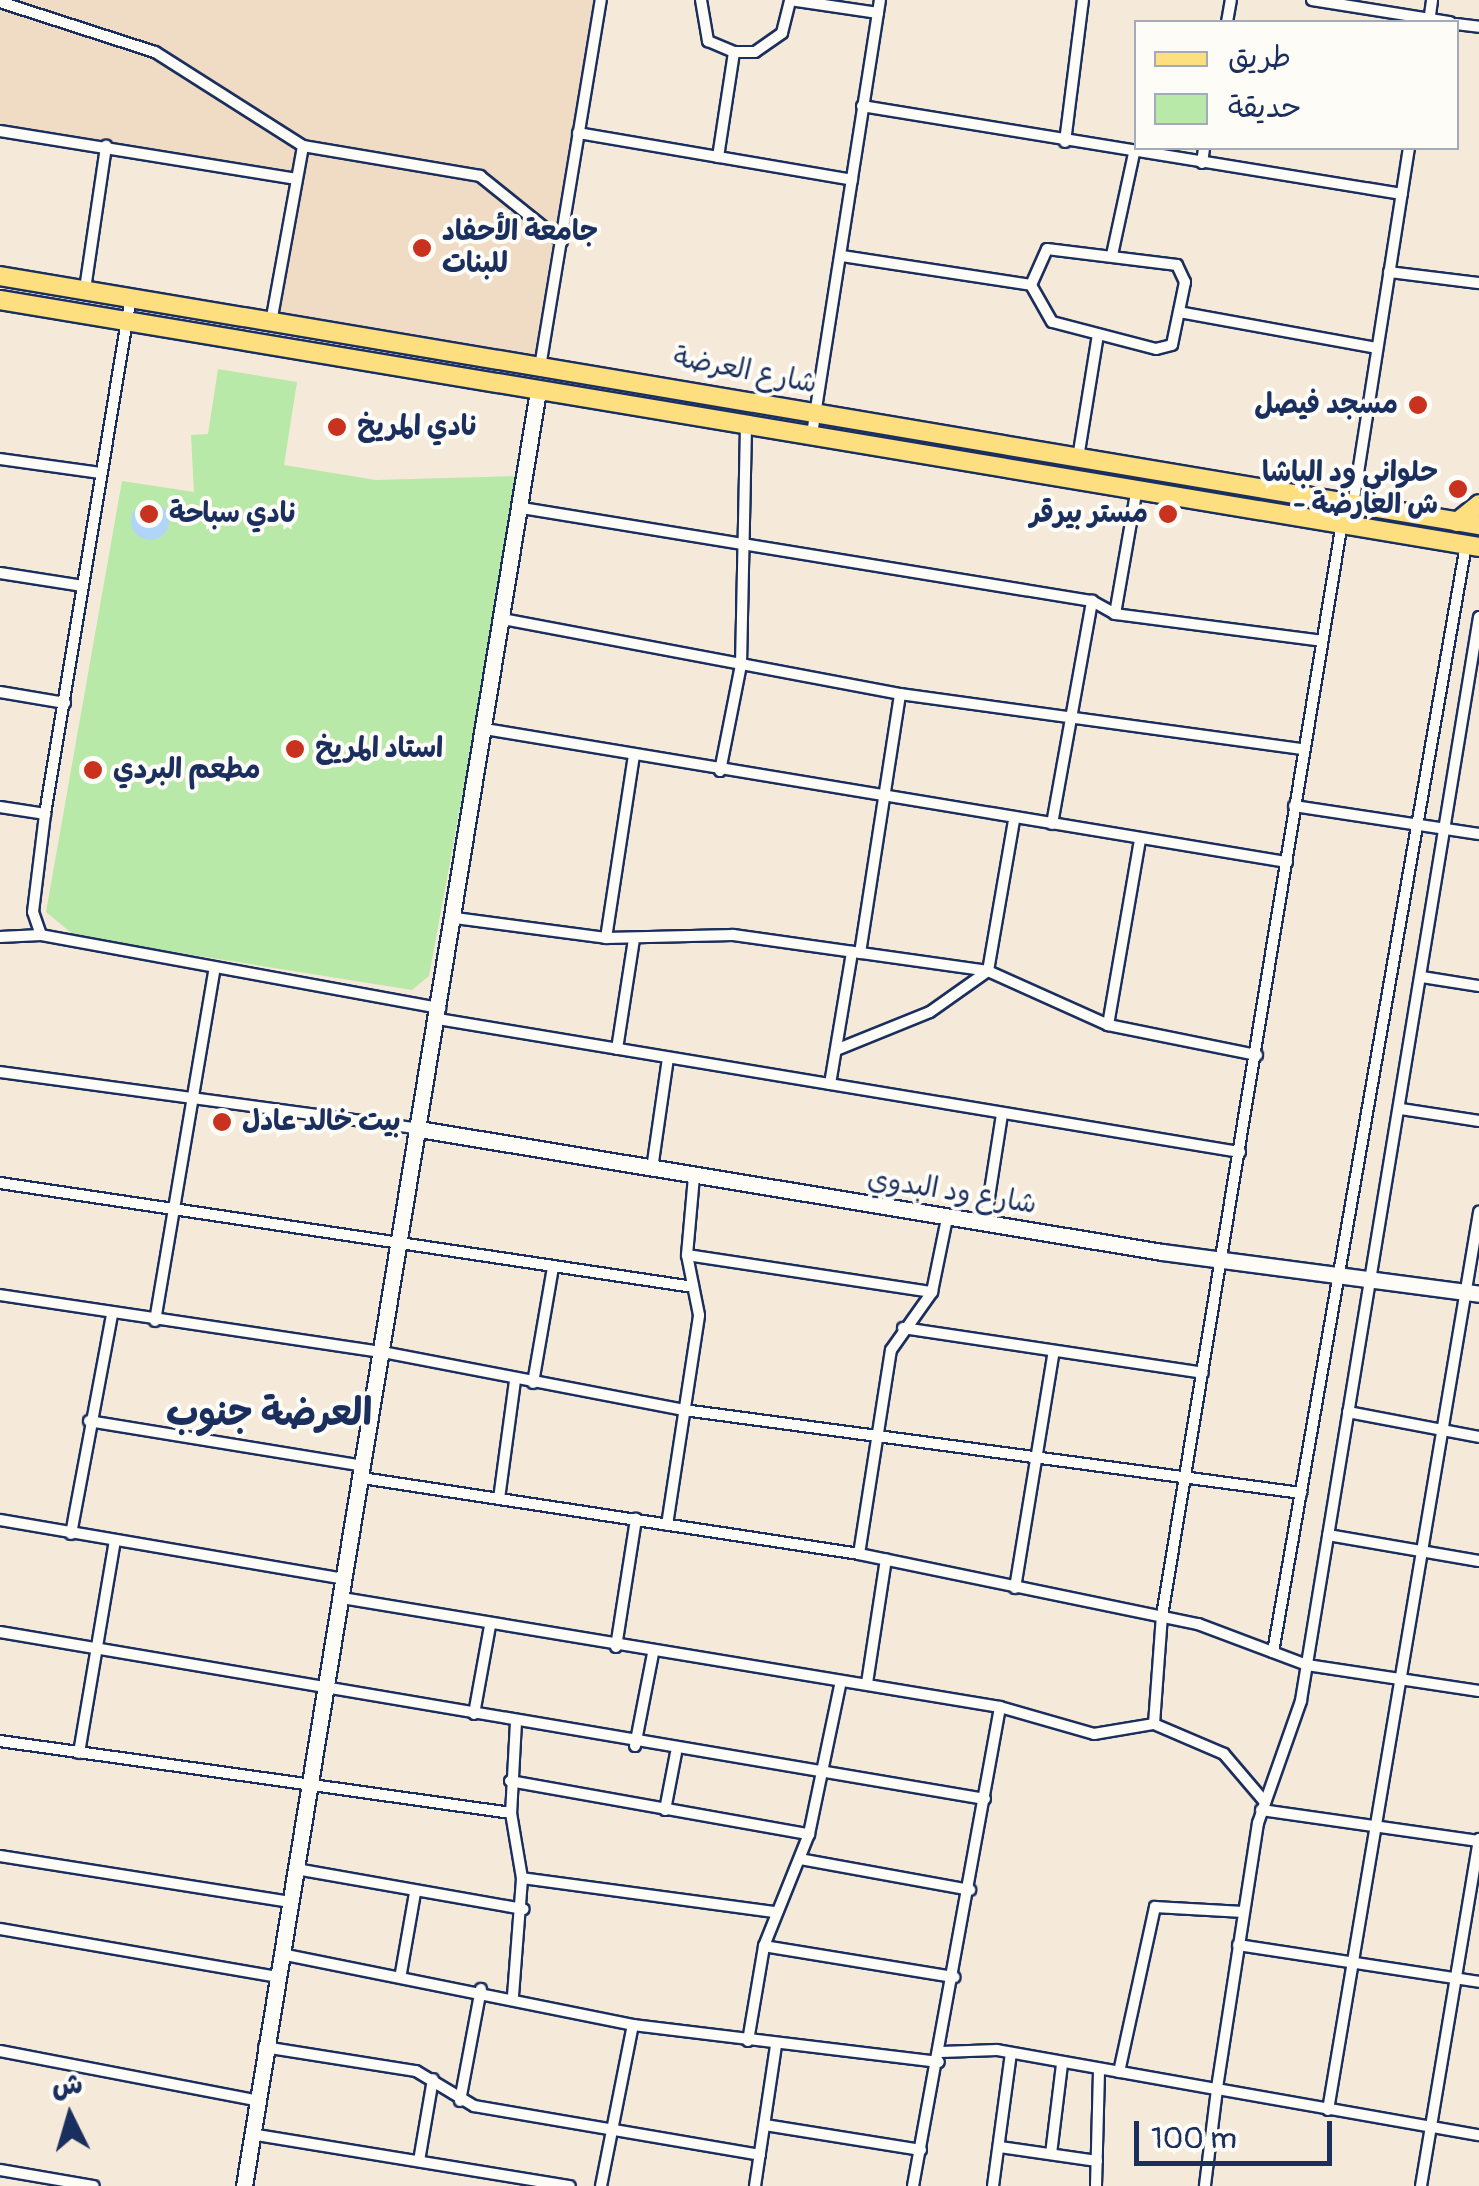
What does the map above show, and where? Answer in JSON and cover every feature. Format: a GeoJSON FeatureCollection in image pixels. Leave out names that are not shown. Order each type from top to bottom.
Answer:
{"type":"FeatureCollection","features":[{"type":"Feature","properties":{"kind":"main road","name":"شارع العرضة"},"geometry":{"type":"LineString","coordinates":[[0,276],[541,361],[816,413],[1479,525]]}},
{"type":"Feature","properties":{"kind":"main road","name":"شارع العرضة"},"geometry":{"type":"LineString","coordinates":[[0,300],[1472,546]]}},
{"type":"Feature","properties":{"kind":"main road"},"geometry":{"type":"LineString","coordinates":[[1457,522],[1479,504]]}},
{"type":"Feature","properties":{"kind":"street"},"geometry":{"type":"LineString","coordinates":[[541,361],[601,0]]}},
{"type":"Feature","properties":{"kind":"street"},"geometry":{"type":"LineString","coordinates":[[701,0],[708,41],[734,52],[755,52],[782,34],[790,0],[878,13]]}},
{"type":"Feature","properties":{"kind":"street"},"geometry":{"type":"LineString","coordinates":[[812,434],[880,0]]}},
{"type":"Feature","properties":{"kind":"street"},"geometry":{"type":"LineString","coordinates":[[1065,142],[1083,0]]}},
{"type":"Feature","properties":{"kind":"street"},"geometry":{"type":"LineString","coordinates":[[1312,0],[1423,20]]}},
{"type":"Feature","properties":{"kind":"street"},"geometry":{"type":"LineString","coordinates":[[0,2],[155,52],[303,146],[480,176],[562,242]]}},
{"type":"Feature","properties":{"kind":"street"},"geometry":{"type":"LineString","coordinates":[[718,157],[734,52]]}},
{"type":"Feature","properties":{"kind":"street"},"geometry":{"type":"LineString","coordinates":[[862,106],[1402,194]]}},
{"type":"Feature","properties":{"kind":"street"},"geometry":{"type":"LineString","coordinates":[[0,131],[295,179]]}},
{"type":"Feature","properties":{"kind":"street"},"geometry":{"type":"LineString","coordinates":[[578,133],[852,180]]}},
{"type":"Feature","properties":{"kind":"street"},"geometry":{"type":"LineString","coordinates":[[86,290],[106,146]]}},
{"type":"Feature","properties":{"kind":"street"},"geometry":{"type":"LineString","coordinates":[[272,316],[303,146]]}},
{"type":"Feature","properties":{"kind":"street"},"geometry":{"type":"LineString","coordinates":[[1202,163],[1204,150]]}},
{"type":"Feature","properties":{"kind":"street"},"geometry":{"type":"LineString","coordinates":[[1353,506],[1409,150]]}},
{"type":"Feature","properties":{"kind":"street"},"geometry":{"type":"LineString","coordinates":[[1112,255],[1134,153]]}},
{"type":"Feature","properties":{"kind":"street"},"geometry":{"type":"LineString","coordinates":[[1047,249],[1112,255],[1180,268],[1179,312],[1164,349],[1052,322],[1031,285],[1047,249]]}},
{"type":"Feature","properties":{"kind":"street"},"geometry":{"type":"LineString","coordinates":[[842,256],[1031,285]]}},
{"type":"Feature","properties":{"kind":"street"},"geometry":{"type":"LineString","coordinates":[[1389,272],[1479,283]]}},
{"type":"Feature","properties":{"kind":"street"},"geometry":{"type":"LineString","coordinates":[[40,935],[33,912],[45,814],[131,297]]}},
{"type":"Feature","properties":{"kind":"street"},"geometry":{"type":"LineString","coordinates":[[1179,312],[1377,348]]}},
{"type":"Feature","properties":{"kind":"street"},"geometry":{"type":"LineString","coordinates":[[1078,458],[1098,335]]}},
{"type":"Feature","properties":{"kind":"street"},"geometry":{"type":"LineString","coordinates":[[244,2186],[264,2046],[312,1784],[456,918],[538,390]]}},
{"type":"Feature","properties":{"kind":"street"},"geometry":{"type":"LineString","coordinates":[[720,771],[741,665],[740,548],[746,423]]}},
{"type":"Feature","properties":{"kind":"street"},"geometry":{"type":"LineString","coordinates":[[0,459],[101,473]]}},
{"type":"Feature","properties":{"kind":"street"},"geometry":{"type":"LineString","coordinates":[[1115,614],[1138,488]]}},
{"type":"Feature","properties":{"kind":"street"},"geometry":{"type":"LineString","coordinates":[[522,508],[740,548],[1092,601],[1115,614],[1322,642]]}},
{"type":"Feature","properties":{"kind":"street"},"geometry":{"type":"LineString","coordinates":[[1154,1724],[1162,1616],[1258,1055],[1294,806],[1342,523]]}},
{"type":"Feature","properties":{"kind":"street"},"geometry":{"type":"LineString","coordinates":[[1273,1652],[1416,826],[1472,546]]}},
{"type":"Feature","properties":{"kind":"street"},"geometry":{"type":"LineString","coordinates":[[0,572],[84,586]]}},
{"type":"Feature","properties":{"kind":"street"},"geometry":{"type":"LineString","coordinates":[[1052,824],[1092,601]]}},
{"type":"Feature","properties":{"kind":"street"},"geometry":{"type":"LineString","coordinates":[[1205,2186],[1238,1945],[1262,1805],[1291,1741],[1307,1665],[1479,618]]}},
{"type":"Feature","properties":{"kind":"street"},"geometry":{"type":"LineString","coordinates":[[503,619],[900,694],[1304,749]]}},
{"type":"Feature","properties":{"kind":"street"},"geometry":{"type":"LineString","coordinates":[[0,692],[65,703]]}},
{"type":"Feature","properties":{"kind":"street"},"geometry":{"type":"LineString","coordinates":[[830,1084],[886,800],[900,694]]}},
{"type":"Feature","properties":{"kind":"street"},"geometry":{"type":"LineString","coordinates":[[1463,724],[1479,727]]}},
{"type":"Feature","properties":{"kind":"street"},"geometry":{"type":"LineString","coordinates":[[485,729],[886,800],[1287,862]]}},
{"type":"Feature","properties":{"kind":"street"},"geometry":{"type":"LineString","coordinates":[[606,938],[634,756]]}},
{"type":"Feature","properties":{"kind":"street"},"geometry":{"type":"LineString","coordinates":[[1294,806],[1479,834]]}},
{"type":"Feature","properties":{"kind":"street"},"geometry":{"type":"LineString","coordinates":[[0,807],[45,814]]}},
{"type":"Feature","properties":{"kind":"street"},"geometry":{"type":"LineString","coordinates":[[836,1050],[930,1012],[988,971],[1014,821]]}},
{"type":"Feature","properties":{"kind":"street"},"geometry":{"type":"LineString","coordinates":[[1108,1025],[1140,839]]}},
{"type":"Feature","properties":{"kind":"street"},"geometry":{"type":"LineString","coordinates":[[456,918],[606,938],[704,932],[988,971],[1108,1025],[1258,1055]]}},
{"type":"Feature","properties":{"kind":"street"},"geometry":{"type":"LineString","coordinates":[[0,937],[40,935],[668,1058],[1240,1152]]}},
{"type":"Feature","properties":{"kind":"street"},"geometry":{"type":"LineString","coordinates":[[617,1048],[634,939]]}},
{"type":"Feature","properties":{"kind":"street"},"geometry":{"type":"LineString","coordinates":[[155,1321],[214,971]]}},
{"type":"Feature","properties":{"kind":"street"},"geometry":{"type":"LineString","coordinates":[[1422,976],[1479,986]]}},
{"type":"Feature","properties":{"kind":"street"},"geometry":{"type":"LineString","coordinates":[[652,1169],[668,1058]]}},
{"type":"Feature","properties":{"kind":"street"},"geometry":{"type":"LineString","coordinates":[[0,1072],[192,1102],[418,1129]]}},
{"type":"Feature","properties":{"kind":"street"},"geometry":{"type":"LineString","coordinates":[[1400,1108],[1479,1121]]}},
{"type":"Feature","properties":{"kind":"street"},"geometry":{"type":"LineString","coordinates":[[985,1224],[1002,1114]]}},
{"type":"Feature","properties":{"kind":"street","name":"شارع ود البدوي"},"geometry":{"type":"LineString","coordinates":[[418,1129],[1222,1262],[1472,1293]]}},
{"type":"Feature","properties":{"kind":"street"},"geometry":{"type":"LineString","coordinates":[[667,1525],[700,1315],[688,1255],[694,1176]]}},
{"type":"Feature","properties":{"kind":"street"},"geometry":{"type":"LineString","coordinates":[[0,1183],[693,1288]]}},
{"type":"Feature","properties":{"kind":"street"},"geometry":{"type":"LineString","coordinates":[[1328,2110],[1356,1960],[1420,1555],[1472,1293],[1479,1212]]}},
{"type":"Feature","properties":{"kind":"street"},"geometry":{"type":"LineString","coordinates":[[859,1554],[875,1434],[903,1328],[932,1292],[947,1218]]}},
{"type":"Feature","properties":{"kind":"street"},"geometry":{"type":"LineString","coordinates":[[688,1255],[932,1292]]}},
{"type":"Feature","properties":{"kind":"street"},"geometry":{"type":"LineString","coordinates":[[533,1383],[553,1268]]}},
{"type":"Feature","properties":{"kind":"street"},"geometry":{"type":"LineString","coordinates":[[0,1295],[383,1352],[514,1381],[684,1410],[875,1434],[1185,1484],[1301,1493]]}},
{"type":"Feature","properties":{"kind":"street"},"geometry":{"type":"LineString","coordinates":[[72,1534],[112,1314]]}},
{"type":"Feature","properties":{"kind":"street"},"geometry":{"type":"LineString","coordinates":[[903,1328],[1203,1373]]}},
{"type":"Feature","properties":{"kind":"street"},"geometry":{"type":"LineString","coordinates":[[1014,1588],[1054,1351]]}},
{"type":"Feature","properties":{"kind":"street"},"geometry":{"type":"LineString","coordinates":[[499,1499],[514,1381]]}},
{"type":"Feature","properties":{"kind":"street"},"geometry":{"type":"LineString","coordinates":[[1348,1412],[1479,1436]]}},
{"type":"Feature","properties":{"kind":"street"},"geometry":{"type":"LineString","coordinates":[[90,1421],[499,1499],[886,1559],[1162,1616],[1307,1665],[1479,1690]]}},
{"type":"Feature","properties":{"kind":"street"},"geometry":{"type":"LineString","coordinates":[[616,1647],[636,1519]]}},
{"type":"Feature","properties":{"kind":"street"},"geometry":{"type":"LineString","coordinates":[[0,1520],[345,1579]]}},
{"type":"Feature","properties":{"kind":"street"},"geometry":{"type":"LineString","coordinates":[[1328,1535],[1420,1555],[1479,1561]]}},
{"type":"Feature","properties":{"kind":"street"},"geometry":{"type":"LineString","coordinates":[[79,1753],[114,1541]]}},
{"type":"Feature","properties":{"kind":"street"},"geometry":{"type":"LineString","coordinates":[[867,1683],[886,1559]]}},
{"type":"Feature","properties":{"kind":"street"},"geometry":{"type":"LineString","coordinates":[[342,1598],[840,1685],[867,1683],[1000,1707],[1094,1734],[1154,1724],[1224,1754],[1262,1805],[1479,1840],[1422,2186]]}},
{"type":"Feature","properties":{"kind":"street"},"geometry":{"type":"LineString","coordinates":[[474,1714],[490,1626]]}},
{"type":"Feature","properties":{"kind":"street"},"geometry":{"type":"LineString","coordinates":[[0,1632],[304,1677],[327,1688],[635,1746],[823,1778],[985,1799]]}},
{"type":"Feature","properties":{"kind":"street"},"geometry":{"type":"LineString","coordinates":[[635,1746],[653,1654]]}},
{"type":"Feature","properties":{"kind":"street"},"geometry":{"type":"LineString","coordinates":[[748,2041],[764,1946],[773,1912],[809,1834],[840,1685]]}},
{"type":"Feature","properties":{"kind":"street"},"geometry":{"type":"LineString","coordinates":[[913,2186],[940,2057],[1000,1707]]}},
{"type":"Feature","properties":{"kind":"street"},"geometry":{"type":"LineString","coordinates":[[513,1996],[524,1909],[511,1814],[516,1722]]}},
{"type":"Feature","properties":{"kind":"street"},"geometry":{"type":"LineString","coordinates":[[0,1741],[511,1814]]}},
{"type":"Feature","properties":{"kind":"street"},"geometry":{"type":"LineString","coordinates":[[665,1810],[676,1753]]}},
{"type":"Feature","properties":{"kind":"street"},"geometry":{"type":"LineString","coordinates":[[510,1781],[809,1834]]}},
{"type":"Feature","properties":{"kind":"street"},"geometry":{"type":"LineString","coordinates":[[0,1856],[290,1902]]}},
{"type":"Feature","properties":{"kind":"street"},"geometry":{"type":"LineString","coordinates":[[800,1859],[970,1890]]}},
{"type":"Feature","properties":{"kind":"street"},"geometry":{"type":"LineString","coordinates":[[296,1869],[524,1909]]}},
{"type":"Feature","properties":{"kind":"street"},"geometry":{"type":"LineString","coordinates":[[522,1878],[773,1912]]}},
{"type":"Feature","properties":{"kind":"street"},"geometry":{"type":"LineString","coordinates":[[401,1973],[415,1892]]}},
{"type":"Feature","properties":{"kind":"street"},"geometry":{"type":"LineString","coordinates":[[1119,2072],[1154,1907],[1243,1912]]}},
{"type":"Feature","properties":{"kind":"street"},"geometry":{"type":"LineString","coordinates":[[0,1929],[278,1977]]}},
{"type":"Feature","properties":{"kind":"street"},"geometry":{"type":"LineString","coordinates":[[1238,1945],[1356,1960],[1479,1982]]}},
{"type":"Feature","properties":{"kind":"street"},"geometry":{"type":"LineString","coordinates":[[764,1946],[954,1977]]}},
{"type":"Feature","properties":{"kind":"street"},"geometry":{"type":"LineString","coordinates":[[281,1954],[481,1989],[633,2025],[776,2045],[940,2057],[1011,2053],[1479,2135]]}},
{"type":"Feature","properties":{"kind":"street"},"geometry":{"type":"LineString","coordinates":[[460,2101],[481,1989]]}},
{"type":"Feature","properties":{"kind":"street"},"geometry":{"type":"LineString","coordinates":[[601,2186],[633,2025]]}},
{"type":"Feature","properties":{"kind":"street"},"geometry":{"type":"LineString","coordinates":[[755,2186],[776,2045]]}},
{"type":"Feature","properties":{"kind":"street"},"geometry":{"type":"LineString","coordinates":[[264,2046],[433,2078],[460,2101],[760,2155]]}},
{"type":"Feature","properties":{"kind":"street"},"geometry":{"type":"LineString","coordinates":[[0,2051],[255,2100]]}},
{"type":"Feature","properties":{"kind":"street"},"geometry":{"type":"LineString","coordinates":[[993,2186],[1011,2053]]}},
{"type":"Feature","properties":{"kind":"street"},"geometry":{"type":"LineString","coordinates":[[1051,2154],[1062,2064]]}},
{"type":"Feature","properties":{"kind":"street"},"geometry":{"type":"LineString","coordinates":[[1096,2186],[1098,2070]]}},
{"type":"Feature","properties":{"kind":"street"},"geometry":{"type":"LineString","coordinates":[[419,2161],[433,2078]]}},
{"type":"Feature","properties":{"kind":"street"},"geometry":{"type":"LineString","coordinates":[[765,2126],[921,2150]]}},
{"type":"Feature","properties":{"kind":"street"},"geometry":{"type":"LineString","coordinates":[[251,2134],[570,2186]]}},
{"type":"Feature","properties":{"kind":"street"},"geometry":{"type":"LineString","coordinates":[[1000,2146],[1097,2161]]}},
{"type":"Feature","properties":{"kind":"street"},"geometry":{"type":"LineString","coordinates":[[0,2170],[94,2186]]}},
{"type":"Feature","properties":{"kind":"shaded area","name":"جامعة الأحفاد للبنات"},"geometry":{"type":"Polygon","coordinates":[[[0,0],[602,0],[541,361],[272,317],[295,179],[0,131],[0,0]]]}},
{"type":"Feature","properties":{"kind":"green space"},"geometry":{"type":"Polygon","coordinates":[[[218,369],[297,382],[284,465],[376,480],[521,476],[429,976],[412,990],[75,936],[46,912],[122,481],[194,492],[191,435],[208,434],[218,369]]]}},
{"type":"Feature","properties":{"kind":"water"},"geometry":{"type":"Polygon","coordinates":[[[150,502],[163,508],[169,521],[163,534],[150,540],[137,534],[131,521],[137,508],[150,502]]]}},
{"type":"Feature","properties":{"kind":"place","name":"جامعة الأحفاد للبنات"},"geometry":{"type":"Point","coordinates":[422,248]}},
{"type":"Feature","properties":{"kind":"place","name":"مسجد فيصل"},"geometry":{"type":"Point","coordinates":[1418,405]}},
{"type":"Feature","properties":{"kind":"place","name":"نادي المريخ"},"geometry":{"type":"Point","coordinates":[337,427]}},
{"type":"Feature","properties":{"kind":"place","name":"حلواني ود الباشا - ش العارضة"},"geometry":{"type":"Point","coordinates":[1458,489]}},
{"type":"Feature","properties":{"kind":"place","name":"نادي سباحة"},"geometry":{"type":"Point","coordinates":[149,514]}},
{"type":"Feature","properties":{"kind":"place","name":"مستر بيرقر"},"geometry":{"type":"Point","coordinates":[1168,514]}},
{"type":"Feature","properties":{"kind":"place","name":"استاد المريخ"},"geometry":{"type":"Point","coordinates":[295,749]}},
{"type":"Feature","properties":{"kind":"place","name":"مطعم البردي"},"geometry":{"type":"Point","coordinates":[93,770]}},
{"type":"Feature","properties":{"kind":"place","name":"بيت خالد عادل"},"geometry":{"type":"Point","coordinates":[222,1122]}},
{"type":"Feature","properties":{"kind":"district","name":"العرضة جنوب"},"geometry":{"type":"Point","coordinates":[269,1414]}}]}
